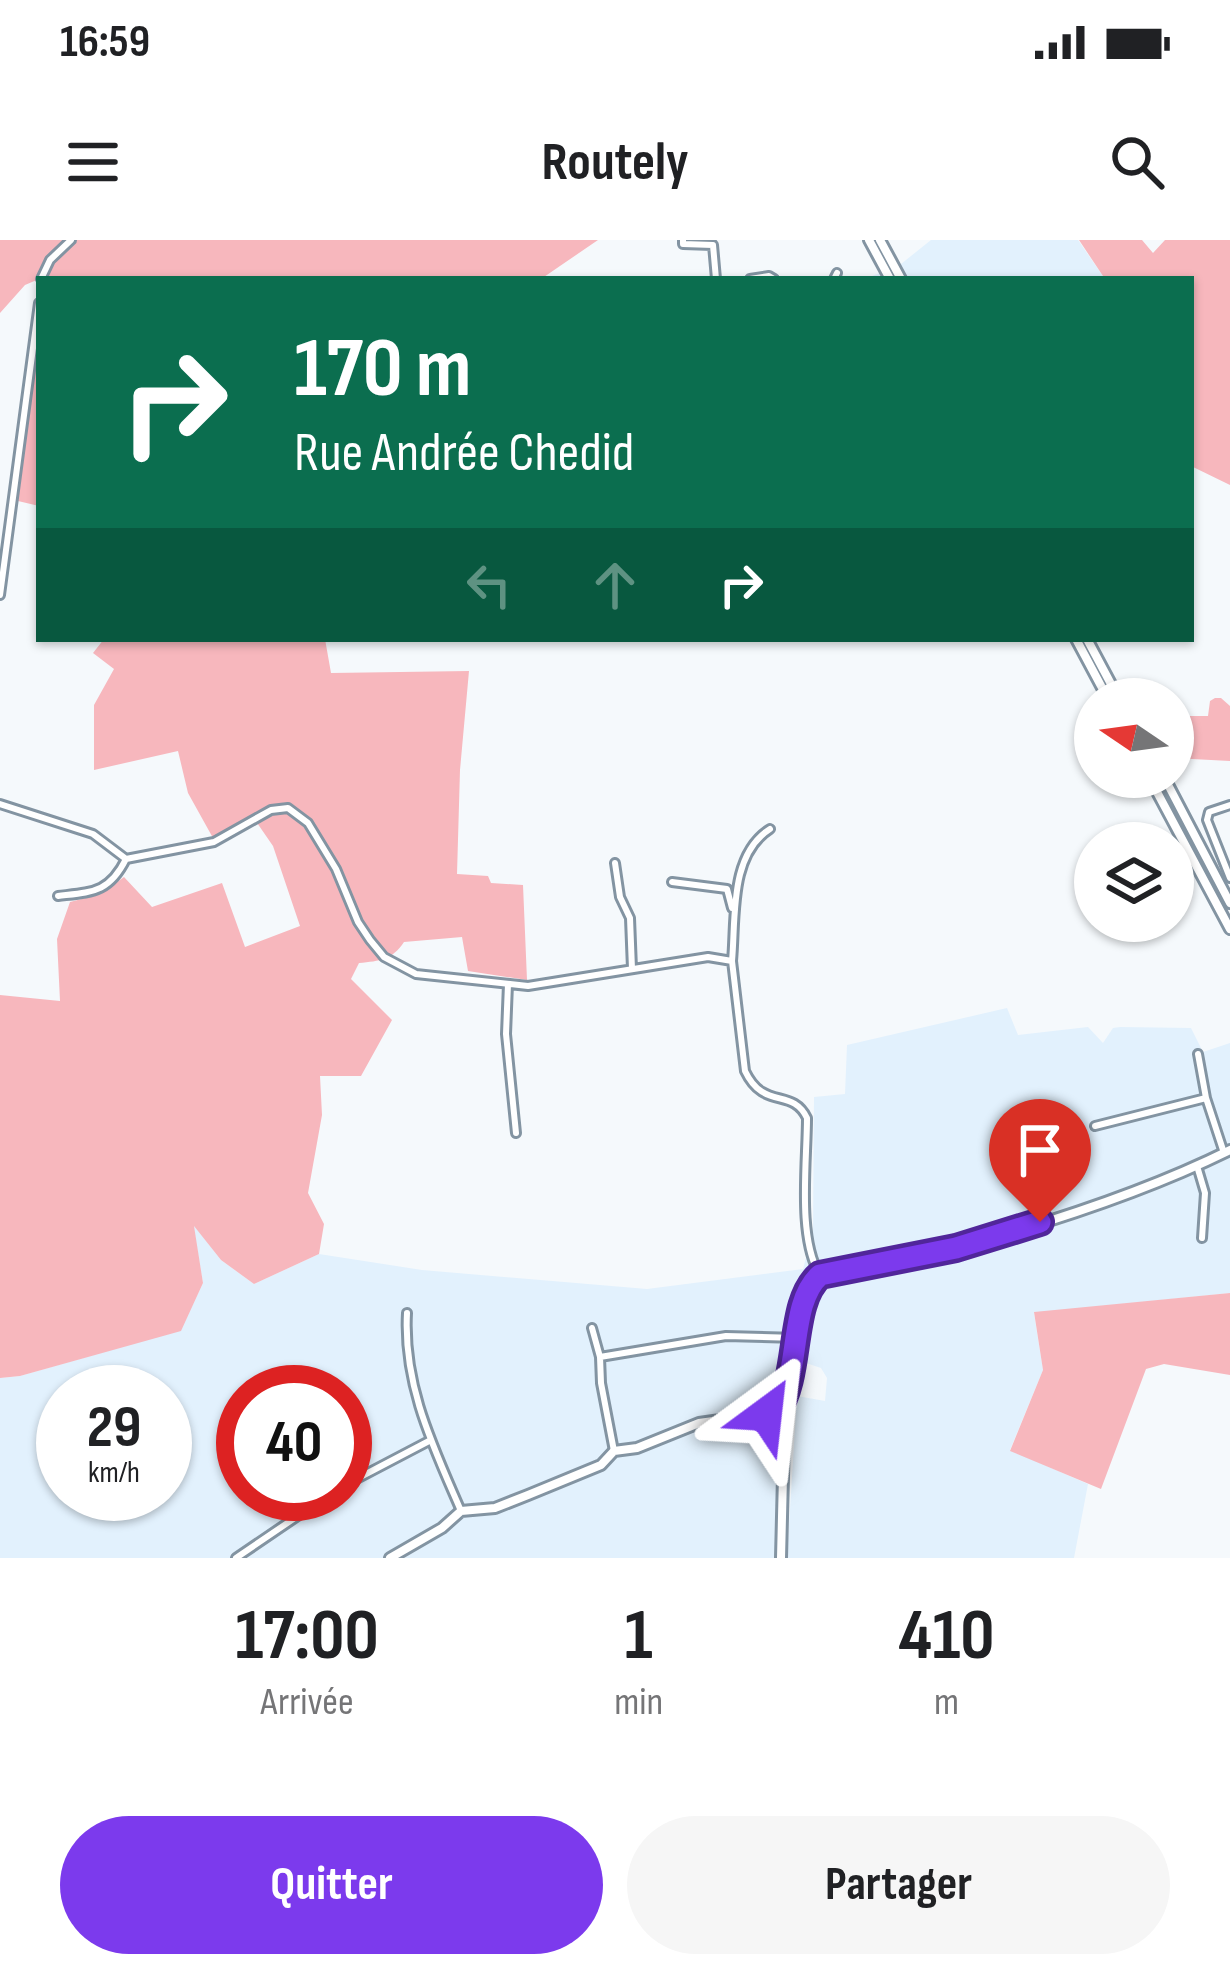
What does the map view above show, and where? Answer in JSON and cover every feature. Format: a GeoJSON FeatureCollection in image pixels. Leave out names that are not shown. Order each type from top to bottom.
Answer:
{"type":"FeatureCollection","features":[{"type":"Feature","properties":{"kind":"street"},"geometry":{"type":"LineString","coordinates":[[42,276],[50,260],[71,240]]}},
{"type":"Feature","properties":{"kind":"street"},"geometry":{"type":"LineString","coordinates":[[869,240],[888,276]]}},
{"type":"Feature","properties":{"kind":"street"},"geometry":{"type":"LineString","coordinates":[[683,242],[713,245],[716,276]]}},
{"type":"Feature","properties":{"kind":"street"},"geometry":{"type":"LineString","coordinates":[[884,242],[900,276]]}},
{"type":"Feature","properties":{"kind":"street"},"geometry":{"type":"LineString","coordinates":[[0,596],[36,326]]}},
{"type":"Feature","properties":{"kind":"street"},"geometry":{"type":"LineString","coordinates":[[1078,642],[1102,678]]}},
{"type":"Feature","properties":{"kind":"street"},"geometry":{"type":"LineString","coordinates":[[1088,642],[1105,678]]}},
{"type":"Feature","properties":{"kind":"street"},"geometry":{"type":"LineString","coordinates":[[1160,798],[1230,929]]}},
{"type":"Feature","properties":{"kind":"street"},"geometry":{"type":"LineString","coordinates":[[1175,798],[1230,903]]}},
{"type":"Feature","properties":{"kind":"street"},"geometry":{"type":"LineString","coordinates":[[0,804],[93,834],[127,859],[214,842],[271,810],[288,808],[308,823],[336,869],[358,922],[384,957],[416,974],[529,986],[708,957],[732,961]]}},
{"type":"Feature","properties":{"kind":"street"},"geometry":{"type":"LineString","coordinates":[[1230,805],[1209,812],[1208,828],[1230,878]]}},
{"type":"Feature","properties":{"kind":"street"},"geometry":{"type":"LineString","coordinates":[[770,830],[748,848],[732,961],[745,1071],[753,1088],[794,1102],[807,1118],[808,1239],[811,1260],[820,1275]]}},
{"type":"Feature","properties":{"kind":"street"},"geometry":{"type":"LineString","coordinates":[[1202,848],[1215,842]]}},
{"type":"Feature","properties":{"kind":"street"},"geometry":{"type":"LineString","coordinates":[[58,896],[99,891],[119,874],[127,859]]}},
{"type":"Feature","properties":{"kind":"street"},"geometry":{"type":"LineString","coordinates":[[615,863],[620,897],[630,918],[632,969]]}},
{"type":"Feature","properties":{"kind":"street"},"geometry":{"type":"LineString","coordinates":[[1204,881],[1227,891]]}},
{"type":"Feature","properties":{"kind":"street"},"geometry":{"type":"LineString","coordinates":[[672,882],[727,890],[735,917]]}},
{"type":"Feature","properties":{"kind":"street"},"geometry":{"type":"LineString","coordinates":[[508,984],[506,1034],[516,1133]]}},
{"type":"Feature","properties":{"kind":"street"},"geometry":{"type":"LineString","coordinates":[[390,1558],[442,1528],[461,1511],[495,1508],[601,1465],[614,1451],[637,1448],[698,1423],[776,1412],[788,1394],[806,1294],[820,1275],[1041,1226],[1227,1152],[1205,1098],[1198,1054]]}},
{"type":"Feature","properties":{"kind":"street"},"geometry":{"type":"LineString","coordinates":[[1095,1126],[1205,1098]]}},
{"type":"Feature","properties":{"kind":"street"},"geometry":{"type":"LineString","coordinates":[[1197,1166],[1205,1193],[1202,1238]]}},
{"type":"Feature","properties":{"kind":"street"},"geometry":{"type":"LineString","coordinates":[[407,1313],[410,1367],[429,1441],[461,1511]]}},
{"type":"Feature","properties":{"kind":"street"},"geometry":{"type":"LineString","coordinates":[[592,1328],[614,1451]]}},
{"type":"Feature","properties":{"kind":"street"},"geometry":{"type":"LineString","coordinates":[[600,1357],[726,1336],[798,1338]]}},
{"type":"Feature","properties":{"kind":"street"},"geometry":{"type":"LineString","coordinates":[[776,1412],[784,1435],[781,1558]]}},
{"type":"Feature","properties":{"kind":"street"},"geometry":{"type":"LineString","coordinates":[[372,1471],[429,1441]]}},
{"type":"Feature","properties":{"kind":"street"},"geometry":{"type":"LineString","coordinates":[[236,1558],[290,1521]]}},
{"type":"Feature","properties":{"kind":"shaded area"},"geometry":{"type":"Polygon","coordinates":[[[0,240],[598,240],[545,276],[36,276],[0,313],[0,240]]]}},
{"type":"Feature","properties":{"kind":"shaded area"},"geometry":{"type":"Polygon","coordinates":[[[931,240],[1078,240],[1103,276],[872,276],[901,264],[931,240]]]}},
{"type":"Feature","properties":{"kind":"shaded area"},"geometry":{"type":"Polygon","coordinates":[[[1079,240],[1142,240],[1153,253],[1165,240],[1230,240],[1230,485],[1194,467],[1194,276],[1103,276],[1079,240]]]}},
{"type":"Feature","properties":{"kind":"shaded area"},"geometry":{"type":"Polygon","coordinates":[[[36,362],[36,505],[18,501],[36,362]]]}},
{"type":"Feature","properties":{"kind":"shaded area"},"geometry":{"type":"Polygon","coordinates":[[[102,642],[326,642],[331,673],[469,671],[457,874],[523,885],[527,980],[468,971],[462,937],[404,942],[385,958],[359,963],[351,979],[392,1020],[361,1076],[320,1076],[322,1115],[308,1193],[324,1224],[319,1254],[254,1284],[221,1260],[194,1226],[203,1283],[181,1331],[0,1378],[0,995],[60,1001],[57,939],[70,902],[101,894],[124,877],[152,907],[222,883],[245,947],[300,926],[273,846],[253,817],[213,838],[188,793],[178,751],[94,770],[94,705],[114,669],[93,653],[102,642]]]}},
{"type":"Feature","properties":{"kind":"shaded area"},"geometry":{"type":"Polygon","coordinates":[[[1221,698],[1230,706],[1230,761],[1194,759],[1194,716],[1208,716],[1210,701],[1221,698]]]}},
{"type":"Feature","properties":{"kind":"shaded area"},"geometry":{"type":"Polygon","coordinates":[[[1007,1008],[1018,1035],[1088,1027],[1103,1043],[1113,1028],[1191,1028],[1203,1052],[1230,1043],[1230,1293],[1034,1313],[1043,1370],[1010,1450],[1088,1484],[1074,1558],[787,1558],[797,1396],[825,1401],[827,1378],[821,1368],[803,1362],[811,1314],[804,1273],[779,1401],[775,1558],[0,1558],[0,1378],[36,1371],[36,1521],[192,1521],[192,1365],[58,1365],[181,1330],[203,1283],[193,1224],[221,1260],[254,1284],[319,1254],[422,1270],[647,1289],[803,1269],[813,1232],[814,1097],[845,1094],[847,1045],[1007,1008]]]}},
{"type":"Feature","properties":{"kind":"shaded area"},"geometry":{"type":"Polygon","coordinates":[[[1230,1293],[1230,1375],[1164,1364],[1146,1369],[1101,1489],[1010,1451],[1043,1370],[1034,1312],[1230,1293]]]}},
{"type":"Feature","properties":{"kind":"route"},"geometry":{"type":"LineString","coordinates":[[766,1414],[776,1412],[788,1394],[806,1294],[820,1275],[956,1248],[1040,1222]]}}]}
